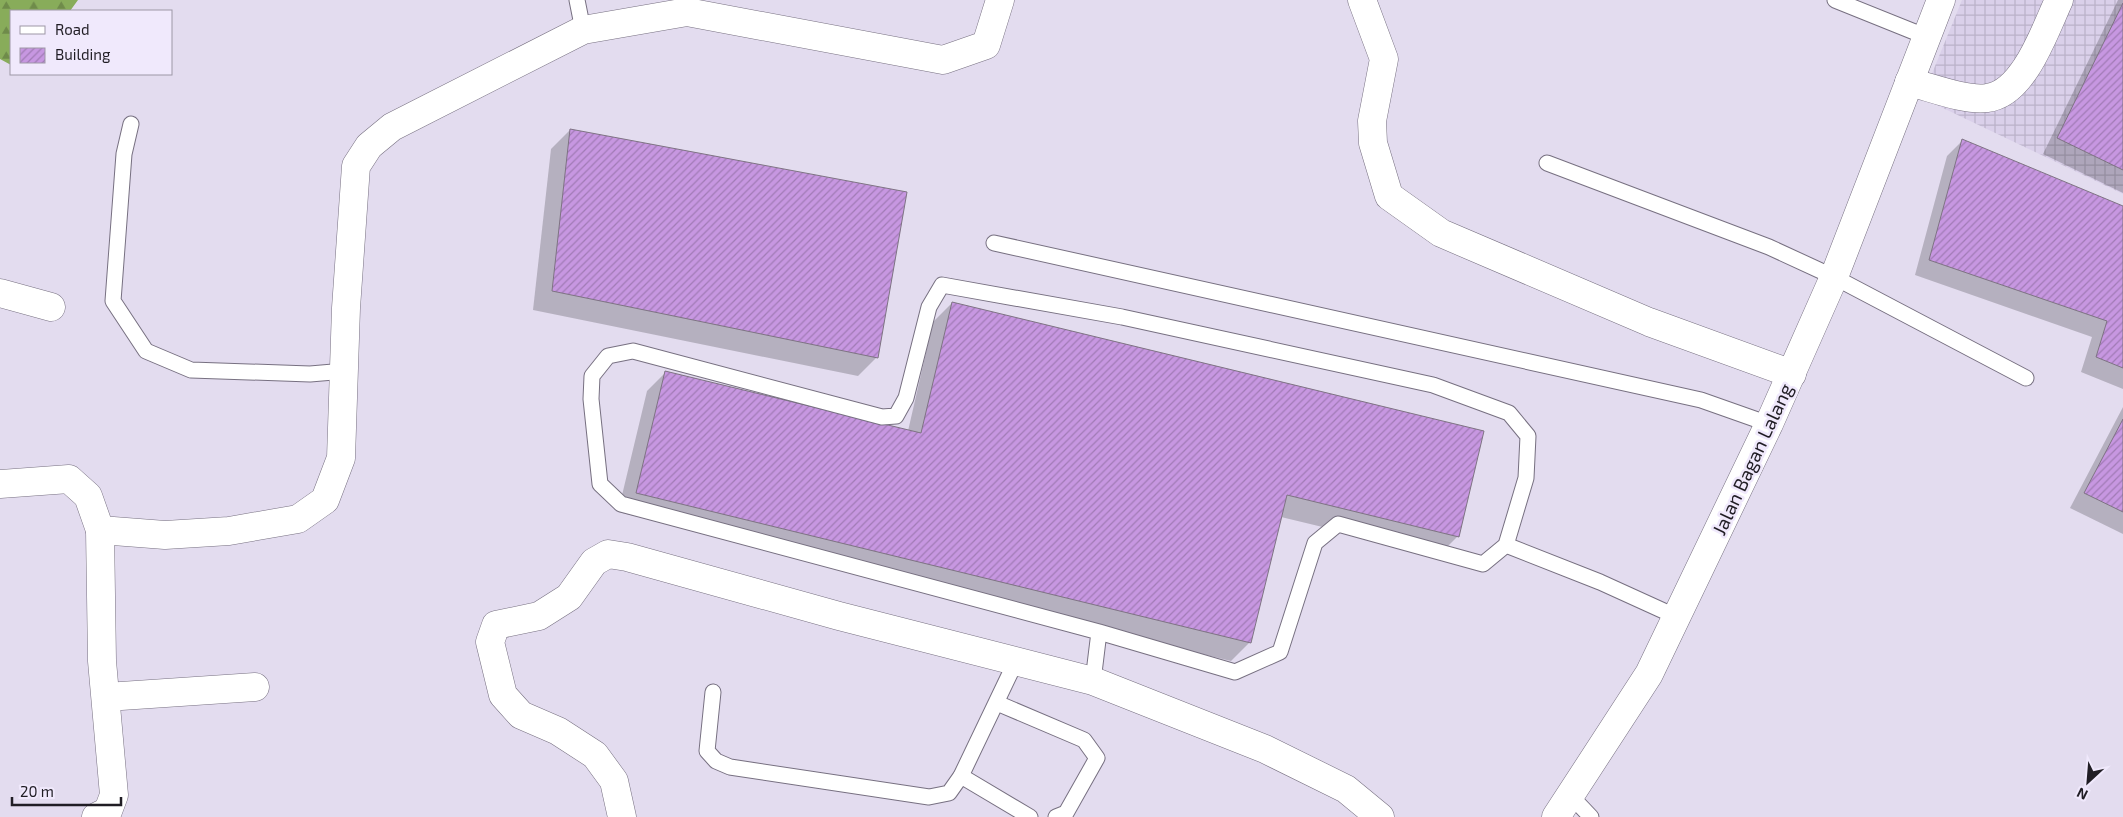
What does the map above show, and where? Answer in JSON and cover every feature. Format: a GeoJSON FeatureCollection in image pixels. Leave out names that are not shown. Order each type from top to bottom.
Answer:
{"type":"FeatureCollection","features":[{"type":"Feature","properties":{"kind":"street"},"geometry":{"type":"LineString","coordinates":[[100,530],[165,535],[229,531],[298,520],[325,500],[341,458],[346,308],[356,166],[369,146],[392,127],[583,30],[688,6],[944,60],[986,45],[1000,0]]}},
{"type":"Feature","properties":{"kind":"street"},"geometry":{"type":"LineString","coordinates":[[1362,0],[1384,59],[1372,121],[1373,143],[1389,196],[1441,233],[1649,322],[1792,374]]}},
{"type":"Feature","properties":{"kind":"street","name":"Jalan Bagan Lalang"},"geometry":{"type":"LineString","coordinates":[[1564,806],[1649,674],[1678,618],[1769,424],[1834,277],[1941,0]]}},
{"type":"Feature","properties":{"kind":"street"},"geometry":{"type":"LineString","coordinates":[[1908,82],[1964,96],[1987,98],[2006,92],[2025,71],[2059,0]]}},
{"type":"Feature","properties":{"kind":"street"},"geometry":{"type":"LineString","coordinates":[[0,293],[51,307]]}},
{"type":"Feature","properties":{"kind":"street"},"geometry":{"type":"LineString","coordinates":[[0,484],[69,479],[88,496],[100,530],[102,661],[114,795],[108,811],[96,817]]}},
{"type":"Feature","properties":{"kind":"street"},"geometry":{"type":"LineString","coordinates":[[622,817],[614,782],[595,755],[558,731],[521,714],[503,695],[490,642],[496,625],[538,616],[569,597],[594,562],[608,554],[627,557],[839,616],[1093,681],[1265,749],[1346,790],[1380,817]]}},
{"type":"Feature","properties":{"kind":"street"},"geometry":{"type":"LineString","coordinates":[[106,697],[255,687]]}},
{"type":"Feature","properties":{"kind":"lane"},"geometry":{"type":"LineString","coordinates":[[577,0],[583,30]]}},
{"type":"Feature","properties":{"kind":"lane"},"geometry":{"type":"LineString","coordinates":[[1835,0],[1927,37]]}},
{"type":"Feature","properties":{"kind":"lane"},"geometry":{"type":"LineString","coordinates":[[131,124],[124,154],[114,301],[146,351],[191,370],[310,374],[345,371]]}},
{"type":"Feature","properties":{"kind":"lane"},"geometry":{"type":"LineString","coordinates":[[1547,163],[1769,247],[1834,277],[2026,378]]}},
{"type":"Feature","properties":{"kind":"lane"},"geometry":{"type":"LineString","coordinates":[[994,243],[1700,400],[1769,424]]}},
{"type":"Feature","properties":{"kind":"lane"},"geometry":{"type":"LineString","coordinates":[[942,285],[1122,317],[1433,385],[1509,413],[1528,436],[1526,478],[1506,545],[1483,564],[1338,524],[1316,543],[1280,652],[1235,672],[1099,632],[621,504],[600,484],[590,399],[592,376],[608,356],[633,351],[882,417],[896,416],[906,398],[929,307],[942,285]]}},
{"type":"Feature","properties":{"kind":"lane"},"geometry":{"type":"LineString","coordinates":[[1506,545],[1600,582],[1678,618]]}},
{"type":"Feature","properties":{"kind":"lane"},"geometry":{"type":"LineString","coordinates":[[1093,681],[1099,632]]}},
{"type":"Feature","properties":{"kind":"lane"},"geometry":{"type":"LineString","coordinates":[[713,692],[707,751],[716,761],[730,767],[929,797],[949,793],[961,776],[1016,661]]}},
{"type":"Feature","properties":{"kind":"lane"},"geometry":{"type":"LineString","coordinates":[[997,703],[1084,740],[1098,758],[1066,813],[1056,817]]}},
{"type":"Feature","properties":{"kind":"lane"},"geometry":{"type":"LineString","coordinates":[[961,776],[1030,817]]}},
{"type":"Feature","properties":{"kind":"lane"},"geometry":{"type":"LineString","coordinates":[[1564,806],[1591,817]]}},
{"type":"Feature","properties":{"kind":"shaded area"},"geometry":{"type":"Polygon","coordinates":[[[1962,0],[2123,0],[2123,194],[1922,98],[1962,0]]]}},
{"type":"Feature","properties":{"kind":"green space"},"geometry":{"type":"Polygon","coordinates":[[[0,0],[78,0],[71,10],[10,10],[10,64],[0,59],[0,0]]]}},
{"type":"Feature","properties":{"kind":"building"},"geometry":{"type":"Polygon","coordinates":[[[2123,3],[2123,170],[2057,138],[2123,3]]]}},
{"type":"Feature","properties":{"kind":"building"},"geometry":{"type":"Polygon","coordinates":[[[570,129],[907,192],[878,358],[552,291],[570,129]]]}},
{"type":"Feature","properties":{"kind":"building"},"geometry":{"type":"Polygon","coordinates":[[[1962,139],[2123,206],[2123,368],[2096,357],[2107,321],[1929,260],[1962,139]]]}},
{"type":"Feature","properties":{"kind":"building"},"geometry":{"type":"Polygon","coordinates":[[[952,302],[1484,431],[1459,537],[1287,495],[1251,643],[636,493],[665,371],[921,433],[952,302]]]}},
{"type":"Feature","properties":{"kind":"building"},"geometry":{"type":"Polygon","coordinates":[[[2123,419],[2123,512],[2084,493],[2123,419]]]}}]}
